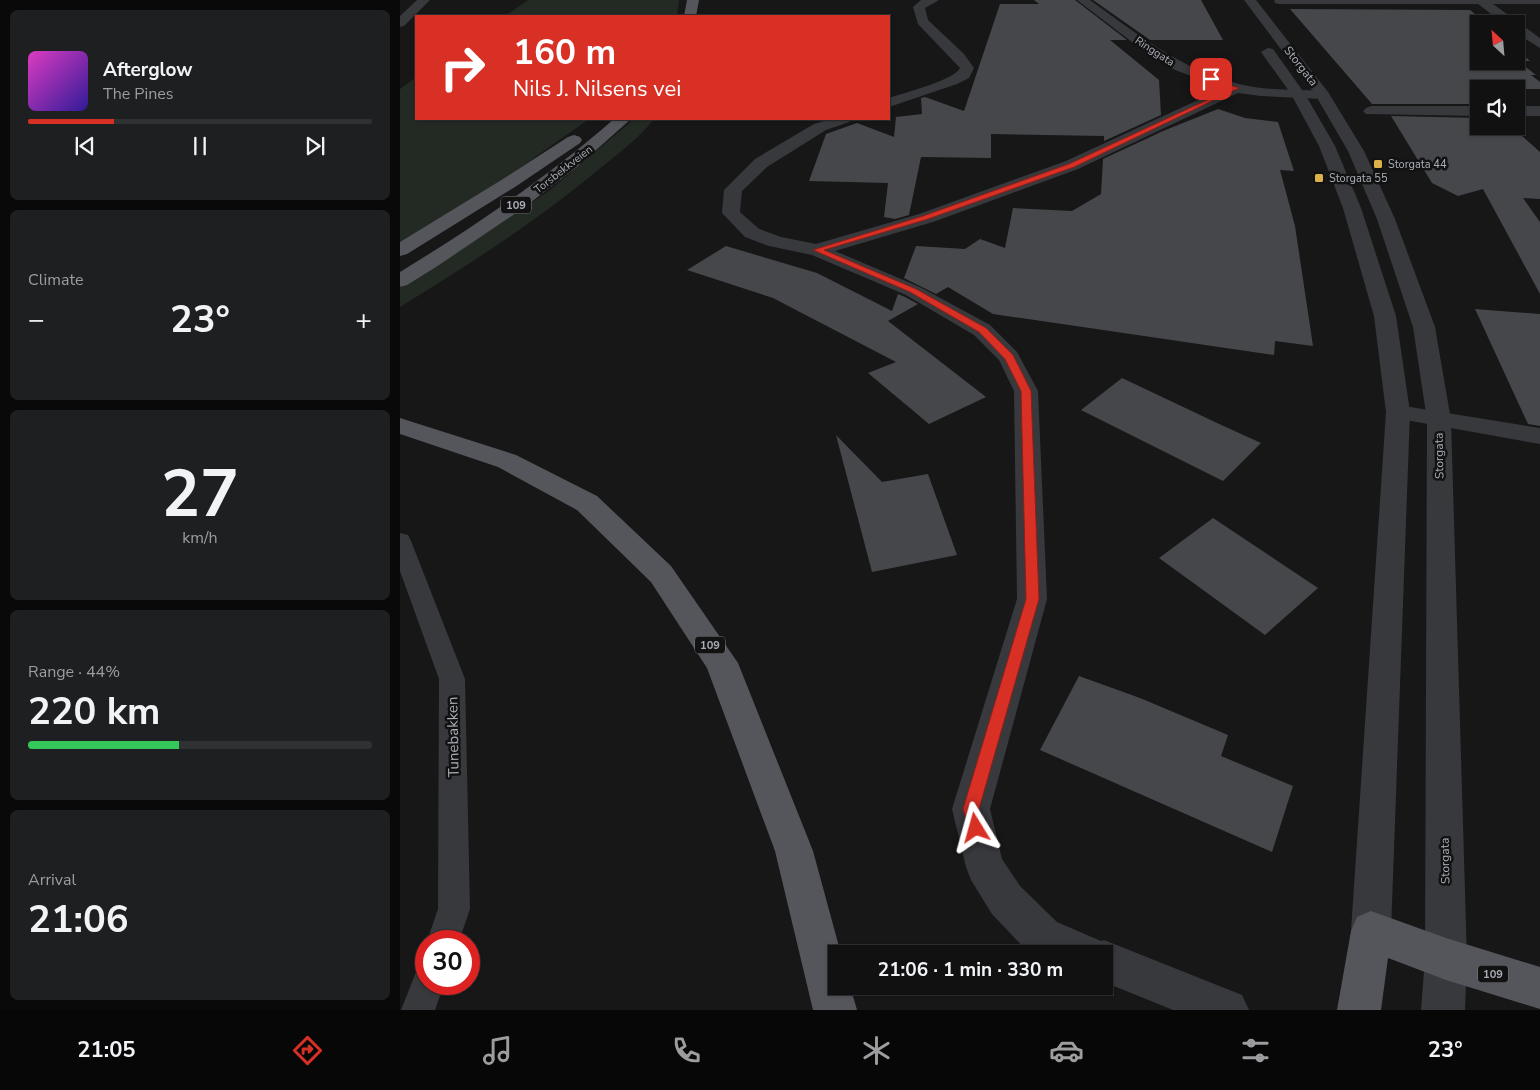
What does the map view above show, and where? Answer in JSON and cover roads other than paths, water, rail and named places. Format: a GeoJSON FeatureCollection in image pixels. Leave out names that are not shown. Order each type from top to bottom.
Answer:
{"type":"FeatureCollection","features":[{"type":"Feature","properties":{"kind":"main road"},"geometry":{"type":"LineString","coordinates":[[690,15],[693,0]]}},
{"type":"Feature","properties":{"kind":"main road","name":"Torsbekkveien"},"geometry":{"type":"LineString","coordinates":[[400,250],[509,183],[577,138],[600,120]]}},
{"type":"Feature","properties":{"kind":"main road","name":"Torsbekkveien"},"geometry":{"type":"LineString","coordinates":[[400,281],[539,189],[622,120]]}},
{"type":"Feature","properties":{"kind":"main road","name":"109"},"geometry":{"type":"LineString","coordinates":[[401,427],[507,461],[587,503],[660,574],[722,663],[794,851],[834,1010]]}},
{"type":"Feature","properties":{"kind":"main road"},"geometry":{"type":"LineString","coordinates":[[1364,1008],[1371,931]]}},
{"type":"Feature","properties":{"kind":"main road","name":"109"},"geometry":{"type":"LineString","coordinates":[[1371,931],[1446,959],[1540,988]]}},
{"type":"Feature","properties":{"kind":"street"},"geometry":{"type":"LineString","coordinates":[[400,23],[424,0]]}},
{"type":"Feature","properties":{"kind":"street"},"geometry":{"type":"LineString","coordinates":[[890,103],[952,81],[964,75],[967,68],[959,57],[922,21],[919,7],[933,0]]}},
{"type":"Feature","properties":{"kind":"street","name":"Ringgata"},"geometry":{"type":"LineString","coordinates":[[1083,0],[1154,52],[1180,67],[1236,88],[1311,94]]}},
{"type":"Feature","properties":{"kind":"street","name":"Storgata"},"geometry":{"type":"LineString","coordinates":[[1231,0],[1311,94],[1356,151],[1386,218],[1424,327],[1439,420],[1446,959],[1442,1010]]}},
{"type":"Feature","properties":{"kind":"street","name":"Storgata"},"geometry":{"type":"LineString","coordinates":[[1250,0],[1311,94],[1327,146],[1355,217],[1385,316],[1398,412],[1371,931]]}},
{"type":"Feature","properties":{"kind":"street"},"geometry":{"type":"LineString","coordinates":[[1279,1],[1540,1]]}},
{"type":"Feature","properties":{"kind":"street"},"geometry":{"type":"LineString","coordinates":[[1480,1],[1499,15]]}},
{"type":"Feature","properties":{"kind":"street"},"geometry":{"type":"LineString","coordinates":[[1525,33],[1540,44]]}},
{"type":"Feature","properties":{"kind":"street"},"geometry":{"type":"LineString","coordinates":[[817,250],[926,218],[1072,165],[1236,88]]}},
{"type":"Feature","properties":{"kind":"street"},"geometry":{"type":"LineString","coordinates":[[1371,111],[1470,111]]}},
{"type":"Feature","properties":{"kind":"street"},"geometry":{"type":"LineString","coordinates":[[1525,111],[1540,112]]}},
{"type":"Feature","properties":{"kind":"street"},"geometry":{"type":"LineString","coordinates":[[841,120],[820,127],[761,163],[732,190],[731,213],[752,233],[776,242],[817,250],[913,291],[982,330],[1009,358],[1026,391],[1032,599],[971,809],[986,866],[1006,900],[1043,937],[1063,945]]}},
{"type":"Feature","properties":{"kind":"street"},"geometry":{"type":"LineString","coordinates":[[1398,412],[1540,436]]}},
{"type":"Feature","properties":{"kind":"street"},"geometry":{"type":"LineString","coordinates":[[1113,965],[1227,1010]]}},
{"type":"Feature","properties":{"kind":"lane","name":"Tunebakken"},"geometry":{"type":"LineString","coordinates":[[400,541],[452,679],[454,909],[447,930]]}},
{"type":"Feature","properties":{"kind":"lane"},"geometry":{"type":"LineString","coordinates":[[418,1010],[424,995]]}},
{"type":"Feature","properties":{"kind":"place","name":"Storgata 44"},"geometry":{"type":"Point","coordinates":[1378,164]}},
{"type":"Feature","properties":{"kind":"place","name":"Storgata 55"},"geometry":{"type":"Point","coordinates":[1319,178]}}]}
